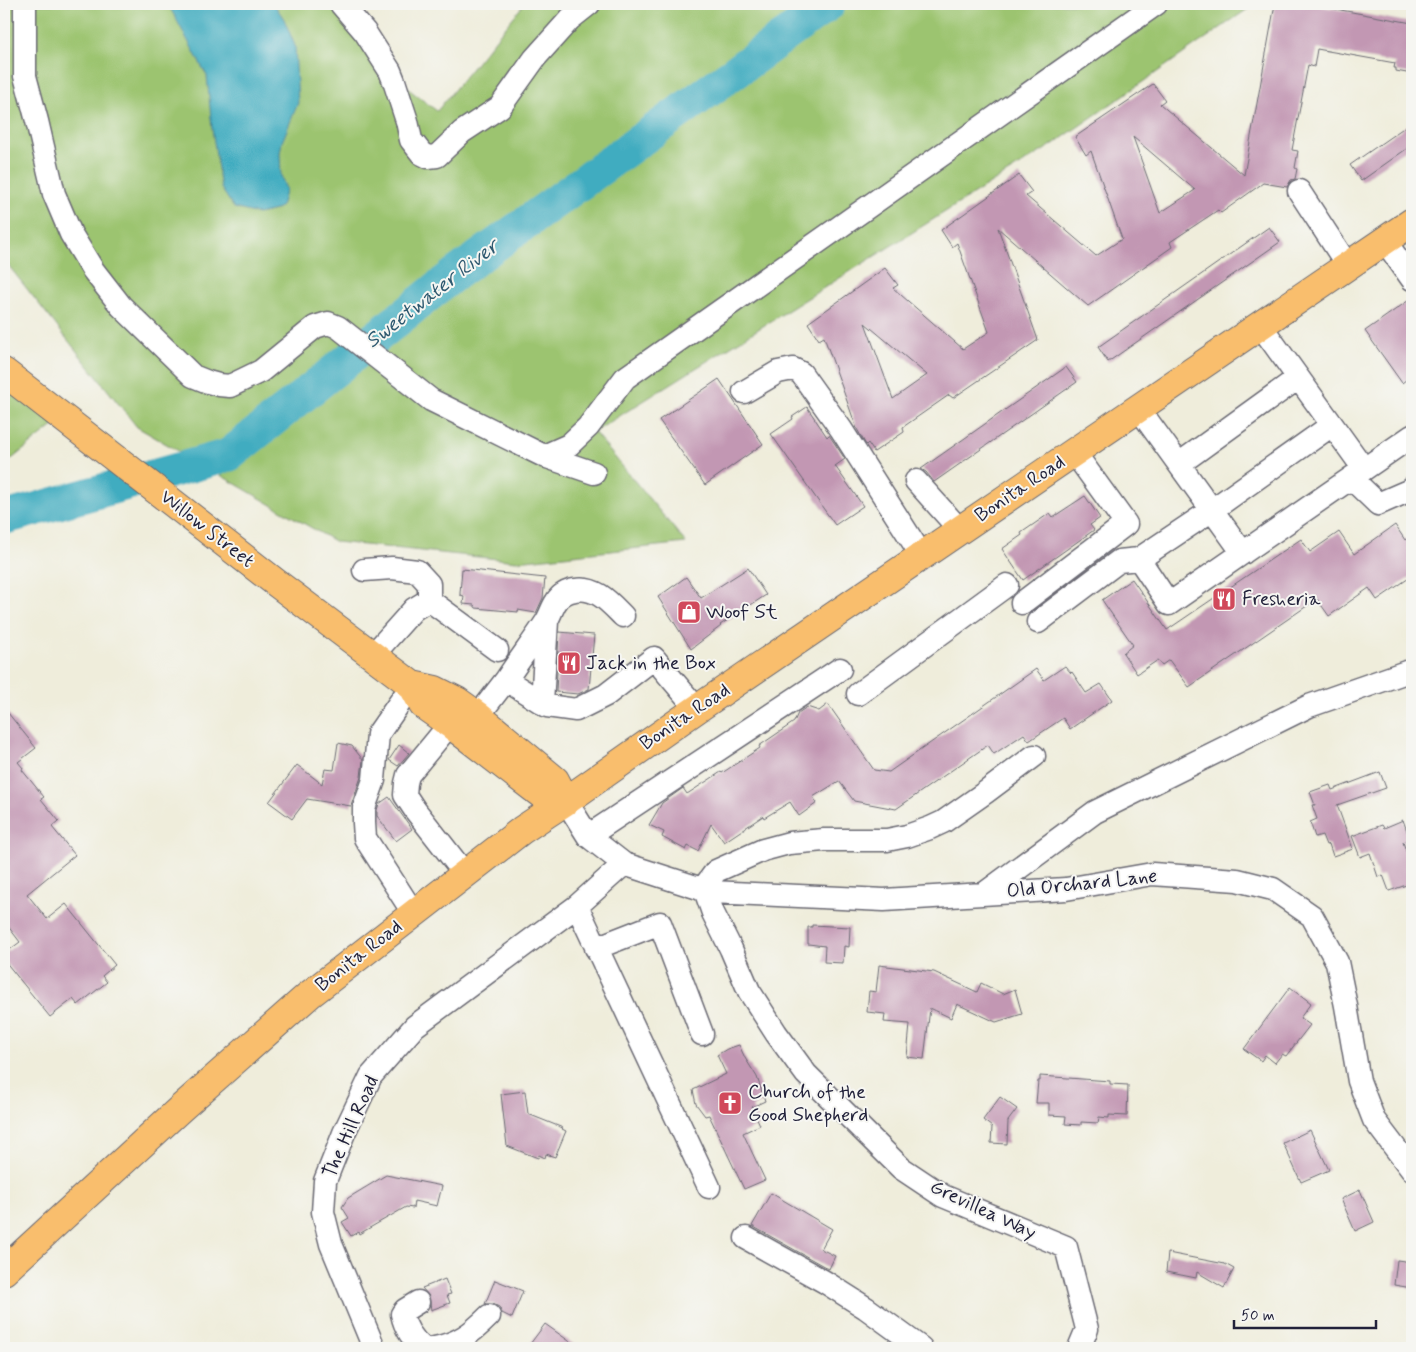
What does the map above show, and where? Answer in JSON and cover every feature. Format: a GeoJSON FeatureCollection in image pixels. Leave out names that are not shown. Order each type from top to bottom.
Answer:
{"type":"FeatureCollection","features":[{"type":"Feature","properties":{"kind":"main road","name":"Bonita Road"},"geometry":{"type":"LineString","coordinates":[[4,1271],[180,1109],[309,995],[522,830],[1348,266],[1403,233]]}},
{"type":"Feature","properties":{"kind":"main road","name":"Willow Street"},"geometry":{"type":"LineString","coordinates":[[4,372],[372,656],[412,685],[435,690],[478,716],[555,780],[566,801]]}},
{"type":"Feature","properties":{"kind":"main road","name":"Willow Street"},"geometry":{"type":"LineString","coordinates":[[412,685],[423,705],[541,794],[566,801]]}},
{"type":"Feature","properties":{"kind":"street"},"geometry":{"type":"LineString","coordinates":[[25,4],[26,76],[54,194],[70,234],[93,270],[121,306],[193,376],[208,382],[230,386],[260,371],[315,327],[328,323],[338,327],[432,400],[544,456],[594,473]]}},
{"type":"Feature","properties":{"kind":"street"},"geometry":{"type":"LineString","coordinates":[[341,4],[366,32],[390,71],[407,121],[411,140],[422,154],[428,157],[437,156],[462,132],[500,107],[534,58],[570,19],[590,4]]}},
{"type":"Feature","properties":{"kind":"street"},"geometry":{"type":"LineString","coordinates":[[544,456],[569,445],[588,427],[625,378],[1156,4]]}},
{"type":"Feature","properties":{"kind":"street"},"geometry":{"type":"LineString","coordinates":[[1299,191],[1348,266]]}},
{"type":"Feature","properties":{"kind":"street"},"geometry":{"type":"LineString","coordinates":[[1403,233],[1412,279]]}},
{"type":"Feature","properties":{"kind":"street"},"geometry":{"type":"LineString","coordinates":[[1261,326],[1332,425],[1357,474],[1378,504],[1412,488]]}},
{"type":"Feature","properties":{"kind":"street"},"geometry":{"type":"LineString","coordinates":[[744,392],[778,372],[793,369],[801,373],[841,429],[922,556]]}},
{"type":"Feature","properties":{"kind":"street"},"geometry":{"type":"LineString","coordinates":[[1179,464],[1298,378]]}},
{"type":"Feature","properties":{"kind":"street"},"geometry":{"type":"LineString","coordinates":[[1138,409],[1243,553]]}},
{"type":"Feature","properties":{"kind":"street"},"geometry":{"type":"LineString","coordinates":[[1038,622],[1119,561],[1139,559],[1332,425]]}},
{"type":"Feature","properties":{"kind":"street"},"geometry":{"type":"LineString","coordinates":[[1139,559],[1169,604],[1412,436]]}},
{"type":"Feature","properties":{"kind":"street"},"geometry":{"type":"LineString","coordinates":[[1022,603],[1126,524],[1074,452]]}},
{"type":"Feature","properties":{"kind":"street"},"geometry":{"type":"LineString","coordinates":[[916,481],[960,530]]}},
{"type":"Feature","properties":{"kind":"street"},"geometry":{"type":"LineString","coordinates":[[364,570],[392,568],[417,571],[429,584],[429,600]]}},
{"type":"Feature","properties":{"kind":"street"},"geometry":{"type":"LineString","coordinates":[[858,694],[1007,585]]}},
{"type":"Feature","properties":{"kind":"street"},"geometry":{"type":"LineString","coordinates":[[478,716],[506,680],[547,620],[557,601],[566,592],[579,589],[591,590],[605,598],[623,616]]}},
{"type":"Feature","properties":{"kind":"street"},"geometry":{"type":"LineString","coordinates":[[429,600],[497,650]]}},
{"type":"Feature","properties":{"kind":"street"},"geometry":{"type":"LineString","coordinates":[[372,656],[414,610],[429,600]]}},
{"type":"Feature","properties":{"kind":"street"},"geometry":{"type":"LineString","coordinates":[[542,703],[547,620]]}},
{"type":"Feature","properties":{"kind":"street"},"geometry":{"type":"LineString","coordinates":[[506,680],[547,706],[576,710],[606,695],[654,658],[697,709]]}},
{"type":"Feature","properties":{"kind":"street"},"geometry":{"type":"LineString","coordinates":[[588,836],[840,669]]}},
{"type":"Feature","properties":{"kind":"street","name":"Old Orchard Lane"},"geometry":{"type":"LineString","coordinates":[[985,893],[1095,812],[1309,706],[1412,670]]}},
{"type":"Feature","properties":{"kind":"street"},"geometry":{"type":"LineString","coordinates":[[412,685],[378,734],[374,780],[364,808],[365,838],[414,914]]}},
{"type":"Feature","properties":{"kind":"street"},"geometry":{"type":"LineString","coordinates":[[450,724],[408,775],[405,795],[465,874]]}},
{"type":"Feature","properties":{"kind":"street"},"geometry":{"type":"LineString","coordinates":[[703,890],[716,871],[763,850],[781,845],[824,840],[887,840],[907,836],[930,828],[943,822],[1034,756]]}},
{"type":"Feature","properties":{"kind":"street"},"geometry":{"type":"LineString","coordinates":[[374,780],[406,787]]}},
{"type":"Feature","properties":{"kind":"street","name":"Old Orchard Lane"},"geometry":{"type":"LineString","coordinates":[[566,801],[588,836],[624,864],[711,892],[884,900],[1066,889],[1152,874],[1236,880],[1273,889],[1312,916],[1337,962],[1359,1081],[1374,1120],[1412,1170]]}},
{"type":"Feature","properties":{"kind":"street","name":"The Hill Road"},"geometry":{"type":"LineString","coordinates":[[374,1348],[331,1244],[322,1212],[325,1181],[344,1133],[371,1076],[415,1026],[577,906],[624,864]]}},
{"type":"Feature","properties":{"kind":"street","name":"Grevillea Way"},"geometry":{"type":"LineString","coordinates":[[703,890],[749,991],[776,1033],[806,1074],[900,1168],[944,1196],[1066,1247],[1087,1329],[1079,1348]]}},
{"type":"Feature","properties":{"kind":"street"},"geometry":{"type":"LineString","coordinates":[[577,906],[709,1187]]}},
{"type":"Feature","properties":{"kind":"street"},"geometry":{"type":"LineString","coordinates":[[596,948],[660,922],[702,1034]]}},
{"type":"Feature","properties":{"kind":"street"},"geometry":{"type":"LineString","coordinates":[[746,1238],[825,1282],[866,1308],[921,1348]]}},
{"type":"Feature","properties":{"kind":"street"},"geometry":{"type":"LineString","coordinates":[[418,1302],[402,1314],[404,1323],[414,1341],[424,1348]]}},
{"type":"Feature","properties":{"kind":"street"},"geometry":{"type":"LineString","coordinates":[[434,1348],[458,1340],[473,1332],[489,1316]]}},
{"type":"Feature","properties":{"kind":"green space"},"geometry":{"type":"Polygon","coordinates":[[[4,4],[346,4],[398,81],[437,111],[524,4],[1255,4],[1052,145],[594,432],[686,543],[517,561],[336,542],[137,427],[4,260],[4,4]]]}},
{"type":"Feature","properties":{"kind":"green space"},"geometry":{"type":"Polygon","coordinates":[[[4,371],[65,417],[4,465],[4,371]]]}},
{"type":"Feature","properties":{"kind":"water"},"geometry":{"type":"Polygon","coordinates":[[[168,4],[274,4],[284,19],[295,46],[298,103],[282,142],[280,153],[281,176],[286,189],[281,206],[276,210],[258,214],[234,208],[221,188],[212,129],[207,76],[168,4]]]}},
{"type":"Feature","properties":{"kind":"water"},"geometry":{"type":"Polygon","coordinates":[[[447,287],[449,293],[233,467],[230,463],[447,287]]]}},
{"type":"Feature","properties":{"kind":"building"},"geometry":{"type":"Polygon","coordinates":[[[1275,4],[1308,4],[1412,23],[1412,74],[1396,71],[1396,68],[1394,68],[1395,63],[1317,49],[1314,67],[1308,65],[1292,150],[1298,151],[1295,179],[1291,180],[1287,187],[1263,183],[1221,213],[1218,210],[1170,242],[1172,247],[1088,306],[998,228],[1038,340],[953,398],[949,395],[903,427],[904,432],[874,452],[868,443],[866,445],[857,429],[824,337],[819,340],[808,323],[885,268],[898,285],[893,288],[963,349],[989,332],[957,243],[952,247],[941,230],[1019,175],[1032,192],[1026,196],[1096,256],[1122,239],[1091,151],[1086,155],[1075,137],[1153,84],[1165,100],[1160,104],[1244,175],[1275,4]],[[1133,137],[1160,213],[1195,190],[1133,137]],[[865,323],[893,399],[927,375],[865,323]]]}},
{"type":"Feature","properties":{"kind":"building"},"geometry":{"type":"Polygon","coordinates":[[[1412,122],[1412,145],[1361,181],[1350,165],[1412,122]]]}},
{"type":"Feature","properties":{"kind":"building"},"geometry":{"type":"Polygon","coordinates":[[[1269,227],[1280,242],[1108,362],[1098,347],[1269,227]]]}},
{"type":"Feature","properties":{"kind":"building"},"geometry":{"type":"Polygon","coordinates":[[[1412,298],[1412,375],[1402,383],[1365,331],[1412,298]]]}},
{"type":"Feature","properties":{"kind":"building"},"geometry":{"type":"Polygon","coordinates":[[[1066,367],[1077,382],[934,482],[921,469],[1066,367]]]}},
{"type":"Feature","properties":{"kind":"building"},"geometry":{"type":"Polygon","coordinates":[[[719,379],[763,444],[705,485],[659,420],[719,379]]]}},
{"type":"Feature","properties":{"kind":"building"},"geometry":{"type":"Polygon","coordinates":[[[807,407],[827,437],[829,435],[845,459],[835,466],[863,506],[835,525],[771,434],[807,407]]]}},
{"type":"Feature","properties":{"kind":"building"},"geometry":{"type":"Polygon","coordinates":[[[1085,496],[1100,518],[1090,525],[1094,530],[1023,580],[1002,549],[1050,513],[1053,517],[1085,496]]]}},
{"type":"Feature","properties":{"kind":"building"},"geometry":{"type":"Polygon","coordinates":[[[1395,525],[1405,540],[1412,535],[1412,576],[1377,600],[1369,588],[1329,616],[1317,599],[1189,687],[1169,660],[1162,665],[1158,660],[1137,674],[1123,653],[1133,645],[1102,600],[1132,579],[1167,630],[1301,539],[1310,552],[1339,532],[1354,554],[1395,525]]]}},
{"type":"Feature","properties":{"kind":"building"},"geometry":{"type":"Polygon","coordinates":[[[748,568],[766,595],[720,625],[691,649],[658,597],[686,577],[701,598],[748,568]]]}},
{"type":"Feature","properties":{"kind":"building"},"geometry":{"type":"Polygon","coordinates":[[[462,569],[545,578],[543,598],[536,613],[476,608],[474,605],[463,604],[464,596],[460,595],[462,569]]]}},
{"type":"Feature","properties":{"kind":"building","name":"Jack in the Box"},"geometry":{"type":"Polygon","coordinates":[[[559,632],[594,635],[589,689],[578,694],[556,692],[559,632]]]}},
{"type":"Feature","properties":{"kind":"building"},"geometry":{"type":"Polygon","coordinates":[[[1065,666],[1072,672],[1086,693],[1101,684],[1112,700],[1070,729],[1063,718],[1029,741],[1024,734],[994,754],[988,745],[896,809],[854,801],[839,781],[813,797],[817,803],[799,816],[790,802],[764,818],[763,816],[724,842],[711,824],[698,851],[688,846],[686,850],[662,837],[664,832],[649,825],[662,803],[683,788],[687,794],[760,748],[759,746],[794,722],[798,713],[807,707],[819,711],[828,704],[874,770],[889,772],[1036,669],[1044,680],[1065,666]]]}},
{"type":"Feature","properties":{"kind":"building"},"geometry":{"type":"Polygon","coordinates":[[[4,708],[36,748],[18,762],[23,768],[22,770],[44,797],[41,799],[59,821],[52,827],[75,855],[27,894],[47,919],[66,904],[115,965],[102,976],[107,982],[78,1005],[73,999],[50,1017],[4,960],[4,954],[20,942],[4,921],[4,708]]]}},
{"type":"Feature","properties":{"kind":"building"},"geometry":{"type":"Polygon","coordinates":[[[338,743],[352,746],[363,760],[361,777],[351,806],[307,799],[292,819],[269,802],[297,765],[322,784],[325,769],[334,770],[338,743]]]}},
{"type":"Feature","properties":{"kind":"building"},"geometry":{"type":"Polygon","coordinates":[[[399,745],[409,753],[398,766],[389,760],[399,745]]]}},
{"type":"Feature","properties":{"kind":"building"},"geometry":{"type":"Polygon","coordinates":[[[1380,772],[1386,788],[1337,805],[1353,849],[1333,856],[1329,844],[1326,845],[1322,835],[1315,837],[1310,822],[1317,819],[1312,805],[1315,805],[1310,792],[1330,785],[1332,790],[1380,772]]]}},
{"type":"Feature","properties":{"kind":"building"},"geometry":{"type":"Polygon","coordinates":[[[389,797],[412,829],[396,841],[377,816],[379,804],[389,797]]]}},
{"type":"Feature","properties":{"kind":"building"},"geometry":{"type":"Polygon","coordinates":[[[1403,820],[1410,839],[1403,842],[1412,869],[1412,883],[1389,891],[1383,875],[1378,877],[1370,853],[1360,857],[1352,836],[1382,825],[1384,828],[1403,820]]]}},
{"type":"Feature","properties":{"kind":"building"},"geometry":{"type":"Polygon","coordinates":[[[812,925],[850,927],[849,947],[844,946],[843,963],[824,962],[825,946],[808,944],[808,927],[812,927],[812,925]]]}},
{"type":"Feature","properties":{"kind":"building"},"geometry":{"type":"Polygon","coordinates":[[[879,965],[934,972],[977,992],[981,983],[1003,994],[1015,989],[1022,1014],[996,1022],[957,1004],[951,1018],[930,1008],[924,1059],[907,1057],[910,1024],[884,1022],[885,1014],[867,1012],[869,991],[876,992],[879,965]]]}},
{"type":"Feature","properties":{"kind":"building"},"geometry":{"type":"Polygon","coordinates":[[[1290,987],[1311,1003],[1300,1018],[1310,1025],[1286,1056],[1282,1054],[1275,1063],[1265,1055],[1261,1061],[1244,1049],[1290,987]]]}},
{"type":"Feature","properties":{"kind":"building"},"geometry":{"type":"Polygon","coordinates":[[[739,1045],[757,1077],[765,1101],[752,1107],[760,1125],[743,1133],[765,1180],[744,1189],[709,1115],[705,1116],[696,1104],[693,1090],[726,1074],[717,1055],[739,1045]]]}},
{"type":"Feature","properties":{"kind":"building"},"geometry":{"type":"Polygon","coordinates":[[[1040,1076],[1110,1081],[1110,1084],[1128,1085],[1127,1116],[1109,1115],[1109,1118],[1099,1117],[1098,1123],[1081,1122],[1081,1125],[1065,1124],[1066,1116],[1049,1115],[1049,1103],[1036,1103],[1040,1076]]]}},
{"type":"Feature","properties":{"kind":"building"},"geometry":{"type":"Polygon","coordinates":[[[525,1091],[528,1114],[563,1128],[566,1131],[555,1157],[546,1154],[545,1158],[539,1155],[538,1158],[507,1146],[501,1094],[525,1091]]]}},
{"type":"Feature","properties":{"kind":"building"},"geometry":{"type":"Polygon","coordinates":[[[1000,1097],[1017,1109],[1008,1121],[1007,1144],[991,1143],[992,1127],[983,1120],[1000,1097]]]}},
{"type":"Feature","properties":{"kind":"building"},"geometry":{"type":"Polygon","coordinates":[[[1310,1130],[1329,1170],[1301,1182],[1283,1143],[1310,1130]]]}},
{"type":"Feature","properties":{"kind":"building"},"geometry":{"type":"Polygon","coordinates":[[[386,1175],[442,1186],[437,1206],[414,1201],[413,1208],[406,1207],[359,1234],[358,1232],[351,1236],[342,1222],[349,1218],[342,1207],[348,1198],[386,1175]]]}},
{"type":"Feature","properties":{"kind":"building"},"geometry":{"type":"Polygon","coordinates":[[[1360,1190],[1374,1222],[1355,1231],[1341,1199],[1360,1190]]]}},
{"type":"Feature","properties":{"kind":"building"},"geometry":{"type":"Polygon","coordinates":[[[771,1193],[832,1229],[821,1249],[835,1256],[829,1269],[752,1226],[771,1193]]]}},
{"type":"Feature","properties":{"kind":"building"},"geometry":{"type":"Polygon","coordinates":[[[1168,1253],[1225,1264],[1234,1269],[1224,1288],[1197,1272],[1196,1278],[1166,1272],[1168,1253]]]}},
{"type":"Feature","properties":{"kind":"building"},"geometry":{"type":"Polygon","coordinates":[[[1397,1260],[1412,1262],[1412,1288],[1394,1285],[1397,1260]]]}},
{"type":"Feature","properties":{"kind":"building"},"geometry":{"type":"Polygon","coordinates":[[[445,1279],[451,1294],[447,1295],[450,1303],[431,1310],[429,1296],[422,1288],[445,1279]]]}},
{"type":"Feature","properties":{"kind":"building"},"geometry":{"type":"Polygon","coordinates":[[[495,1280],[523,1291],[512,1318],[502,1313],[499,1307],[493,1304],[485,1304],[495,1280]]]}},
{"type":"Feature","properties":{"kind":"building"},"geometry":{"type":"Polygon","coordinates":[[[545,1324],[579,1348],[527,1348],[545,1324]]]}},
{"type":"Feature","properties":{"kind":"waterway","name":"Sweetwater River"},"geometry":{"type":"LineString","coordinates":[[4,518],[229,455],[455,274],[829,4]]}},
{"type":"Feature","properties":{"kind":"place","name":"Fresheria"},"geometry":{"type":"Point","coordinates":[1224,599]}},
{"type":"Feature","properties":{"kind":"place","name":"Woof St"},"geometry":{"type":"Point","coordinates":[689,612]}},
{"type":"Feature","properties":{"kind":"place","name":"Jack in the Box"},"geometry":{"type":"Point","coordinates":[569,663]}},
{"type":"Feature","properties":{"kind":"place","name":"Church of the Good Shepherd"},"geometry":{"type":"Point","coordinates":[730,1103]}}]}
